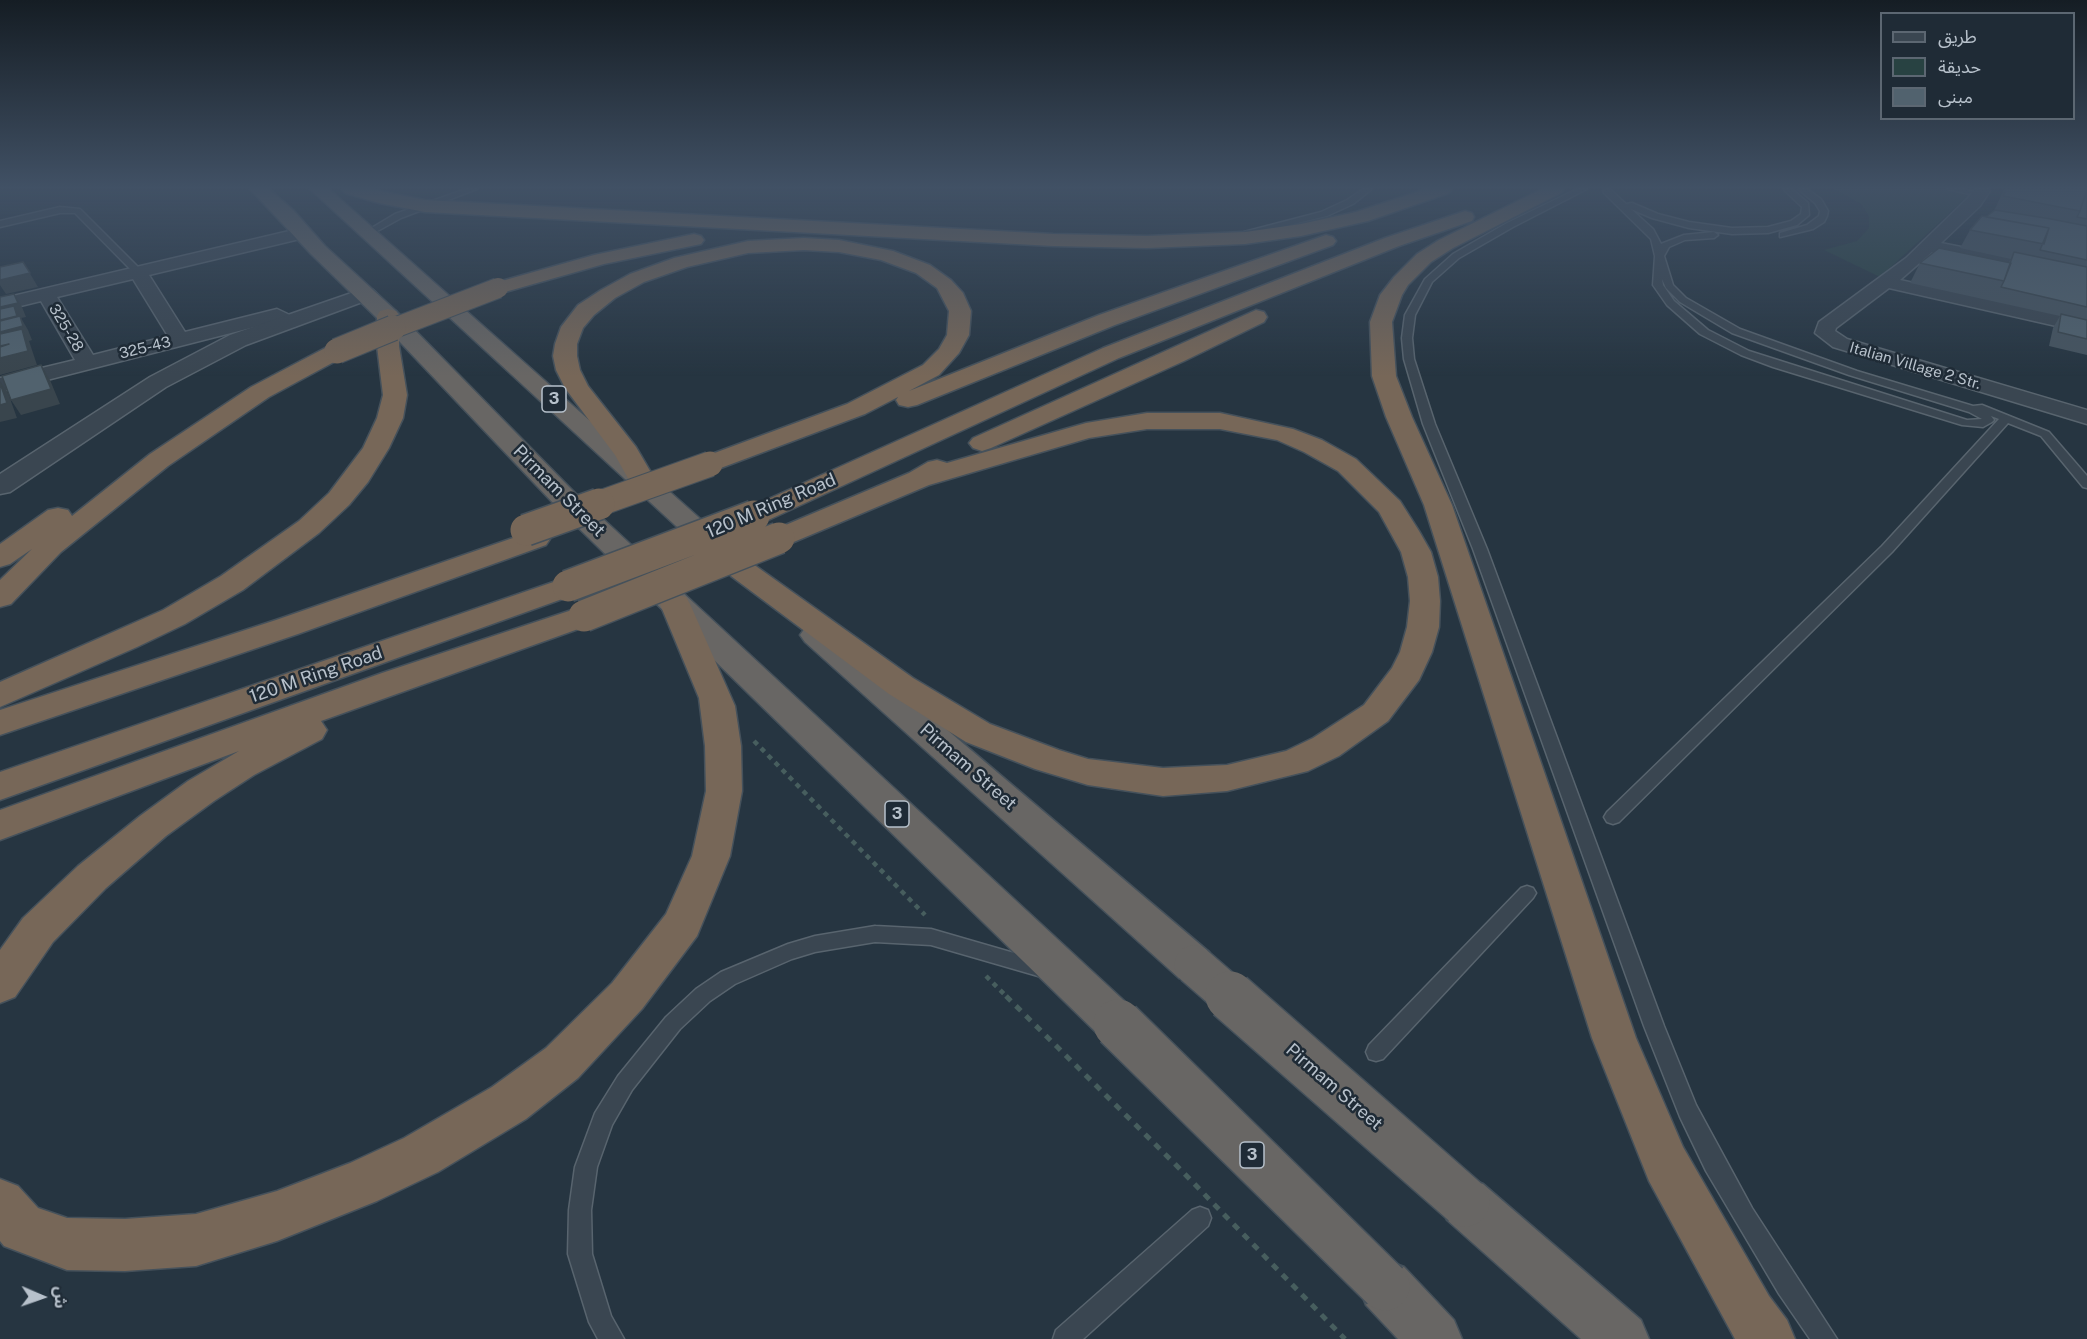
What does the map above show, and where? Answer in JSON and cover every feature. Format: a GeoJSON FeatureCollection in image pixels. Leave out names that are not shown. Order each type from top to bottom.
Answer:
{"type":"FeatureCollection","features":[{"type":"Feature","properties":{"kind":"highway","name":"Pirmam Street"},"geometry":{"type":"LineString","coordinates":[[321,251],[388,316],[565,499],[1118,1024],[1385,1286],[1435,1339]]}},
{"type":"Feature","properties":{"kind":"highway","name":"Pirmam Street"},"geometry":{"type":"LineString","coordinates":[[391,251],[742,570],[1622,1339]]}},
{"type":"Feature","properties":{"kind":"highway"},"geometry":{"type":"LineString","coordinates":[[0,597],[51,546],[159,460],[260,392],[300,370],[337,351],[449,305],[498,288],[631,251]]}},
{"type":"Feature","properties":{"kind":"highway"},"geometry":{"type":"LineString","coordinates":[[640,476],[627,453],[578,388],[568,370],[565,356],[566,344],[572,327],[586,310],[608,294],[654,271],[698,257],[729,251]]}},
{"type":"Feature","properties":{"kind":"highway"},"geometry":{"type":"LineString","coordinates":[[713,469],[856,409],[931,370],[948,353],[958,335],[960,311],[952,293],[936,277],[923,269],[886,255],[868,251]]}},
{"type":"Feature","properties":{"kind":"highway"},"geometry":{"type":"LineString","coordinates":[[0,723],[287,627],[531,534],[713,469],[1107,320],[1297,251]]}},
{"type":"Feature","properties":{"kind":"highway","name":"120 M Ring Road"},"geometry":{"type":"LineString","coordinates":[[0,786],[576,601],[754,516],[1111,352],[1368,251]]}},
{"type":"Feature","properties":{"kind":"highway"},"geometry":{"type":"LineString","coordinates":[[919,479],[973,447],[1176,356],[1274,308],[1375,251]]}},
{"type":"Feature","properties":{"kind":"highway"},"geometry":{"type":"LineString","coordinates":[[1435,251],[1424,258],[1401,281],[1391,295],[1381,322],[1384,376],[1399,417],[1438,505],[1614,1038],[1666,1164],[1750,1315],[1768,1339]]}},
{"type":"Feature","properties":{"kind":"highway"},"geometry":{"type":"LineString","coordinates":[[0,695],[126,640],[203,600],[269,558],[309,527],[339,499],[358,476],[376,448],[390,418],[395,395],[388,346],[388,316]]}},
{"type":"Feature","properties":{"kind":"highway"},"geometry":{"type":"LineString","coordinates":[[0,558],[183,429],[227,404],[300,370]]}},
{"type":"Feature","properties":{"kind":"highway"},"geometry":{"type":"LineString","coordinates":[[0,984],[38,930],[92,877],[153,826],[201,791],[241,766],[316,727],[470,655],[576,601],[779,538],[919,479],[1086,431],[1147,420],[1220,421],[1284,434],[1313,447],[1347,465],[1390,507],[1416,552],[1423,578],[1425,601],[1423,627],[1407,672],[1376,712],[1326,747],[1295,762],[1227,778],[1163,782],[1088,772],[1012,748],[973,730],[892,680],[742,570]]}},
{"type":"Feature","properties":{"kind":"highway"},"geometry":{"type":"LineString","coordinates":[[0,1204],[21,1228],[67,1244],[125,1245],[196,1240],[287,1212],[360,1184],[421,1155],[509,1102],[562,1063],[627,996],[682,924],[711,856],[724,791],[723,746],[718,706],[675,604]]}},
{"type":"Feature","properties":{"kind":"highway"},"geometry":{"type":"LineString","coordinates":[[0,825],[470,655]]}},
{"type":"Feature","properties":{"kind":"street"},"geometry":{"type":"LineString","coordinates":[[0,305],[224,251]]}},
{"type":"Feature","properties":{"kind":"street","name":"Italian Village 2 Str."},"geometry":{"type":"LineString","coordinates":[[1923,251],[1826,326],[1826,335],[1835,342],[2087,417]]}},
{"type":"Feature","properties":{"kind":"street"},"geometry":{"type":"LineString","coordinates":[[1956,251],[2087,278]]}},
{"type":"Feature","properties":{"kind":"street"},"geometry":{"type":"LineString","coordinates":[[138,272],[180,340]]}},
{"type":"Feature","properties":{"kind":"street"},"geometry":{"type":"LineString","coordinates":[[1886,282],[2087,327]]}},
{"type":"Feature","properties":{"kind":"street","name":"325-28"},"geometry":{"type":"LineString","coordinates":[[46,294],[87,362]]}},
{"type":"Feature","properties":{"kind":"street"},"geometry":{"type":"LineString","coordinates":[[0,486],[158,382],[238,340],[366,294]]}},
{"type":"Feature","properties":{"kind":"street","name":"325-43"},"geometry":{"type":"LineString","coordinates":[[0,384],[277,315],[289,321]]}},
{"type":"Feature","properties":{"kind":"lane"},"geometry":{"type":"LineString","coordinates":[[117,251],[138,272]]}},
{"type":"Feature","properties":{"kind":"lane"},"geometry":{"type":"LineString","coordinates":[[1464,251],[1428,281],[1410,315],[1407,338],[1409,359],[1429,424],[1480,549],[1650,1015],[1688,1110],[1744,1216],[1787,1286],[1825,1339]]}},
{"type":"Feature","properties":{"kind":"lane"},"geometry":{"type":"LineString","coordinates":[[1659,251],[1669,286],[1683,300],[1736,331],[1853,373],[1973,410],[1984,414],[1988,420],[1983,424],[1965,423],[1745,353]]}},
{"type":"Feature","properties":{"kind":"lane"},"geometry":{"type":"LineString","coordinates":[[1661,251],[1656,273],[1658,285],[1676,310],[1704,332],[1745,353],[1805,377],[1963,428],[1976,436],[1982,447]]}},
{"type":"Feature","properties":{"kind":"lane"},"geometry":{"type":"LineString","coordinates":[[1785,349],[2007,417],[2045,434],[2087,484]]}},
{"type":"Feature","properties":{"kind":"lane"},"geometry":{"type":"LineString","coordinates":[[1613,817],[1887,549],[2007,417]]}},
{"type":"Feature","properties":{"kind":"lane"},"geometry":{"type":"LineString","coordinates":[[1376,1052],[1527,893]]}},
{"type":"Feature","properties":{"kind":"lane"},"geometry":{"type":"LineString","coordinates":[[612,1339],[602,1322],[580,1254],[580,1209],[586,1167],[603,1120],[625,1083],[673,1023],[702,994],[728,978],[788,952],[815,944],[875,934],[931,937],[951,941],[1068,977]]}},
{"type":"Feature","properties":{"kind":"lane"},"geometry":{"type":"LineString","coordinates":[[1065,1339],[1200,1218]]}},
{"type":"Feature","properties":{"kind":"path"},"geometry":{"type":"LineString","coordinates":[[1175,1164],[1345,1339]]}},
{"type":"Feature","properties":{"kind":"green space"},"geometry":{"type":"Polygon","coordinates":[[[1827,251],[1908,251],[1880,277],[1827,251]]]}},
{"type":"Feature","properties":{"kind":"building"},"geometry":{"type":"Polygon","coordinates":[[[1935,251],[1956,251],[2011,263],[2004,281],[1920,263],[1935,251]]]}},
{"type":"Feature","properties":{"kind":"building"},"geometry":{"type":"Polygon","coordinates":[[[2047,251],[2087,251],[2087,260],[2047,251]]]}},
{"type":"Feature","properties":{"kind":"building"},"geometry":{"type":"Polygon","coordinates":[[[2014,252],[2087,267],[2087,307],[2001,287],[2014,252]]]}},
{"type":"Feature","properties":{"kind":"building"},"geometry":{"type":"Polygon","coordinates":[[[23,262],[30,273],[0,280],[0,267],[23,262]]]}},
{"type":"Feature","properties":{"kind":"building"},"geometry":{"type":"Polygon","coordinates":[[[14,294],[18,303],[0,307],[0,297],[14,294]]]}},
{"type":"Feature","properties":{"kind":"building"},"geometry":{"type":"Polygon","coordinates":[[[14,306],[17,316],[0,320],[0,309],[14,306]]]}},
{"type":"Feature","properties":{"kind":"building"},"geometry":{"type":"Polygon","coordinates":[[[2061,314],[2087,320],[2087,339],[2058,332],[2061,314]]]}},
{"type":"Feature","properties":{"kind":"building"},"geometry":{"type":"Polygon","coordinates":[[[20,316],[23,326],[0,332],[0,321],[20,316]]]}},
{"type":"Feature","properties":{"kind":"building"},"geometry":{"type":"Polygon","coordinates":[[[22,329],[28,351],[0,358],[0,347],[9,344],[0,346],[0,334],[22,329]]]}},
{"type":"Feature","properties":{"kind":"building"},"geometry":{"type":"Polygon","coordinates":[[[41,365],[51,389],[11,400],[2,376],[41,365]]]}},
{"type":"Feature","properties":{"kind":"building"},"geometry":{"type":"Polygon","coordinates":[[[0,383],[7,403],[0,405],[0,383]]]}}]}
